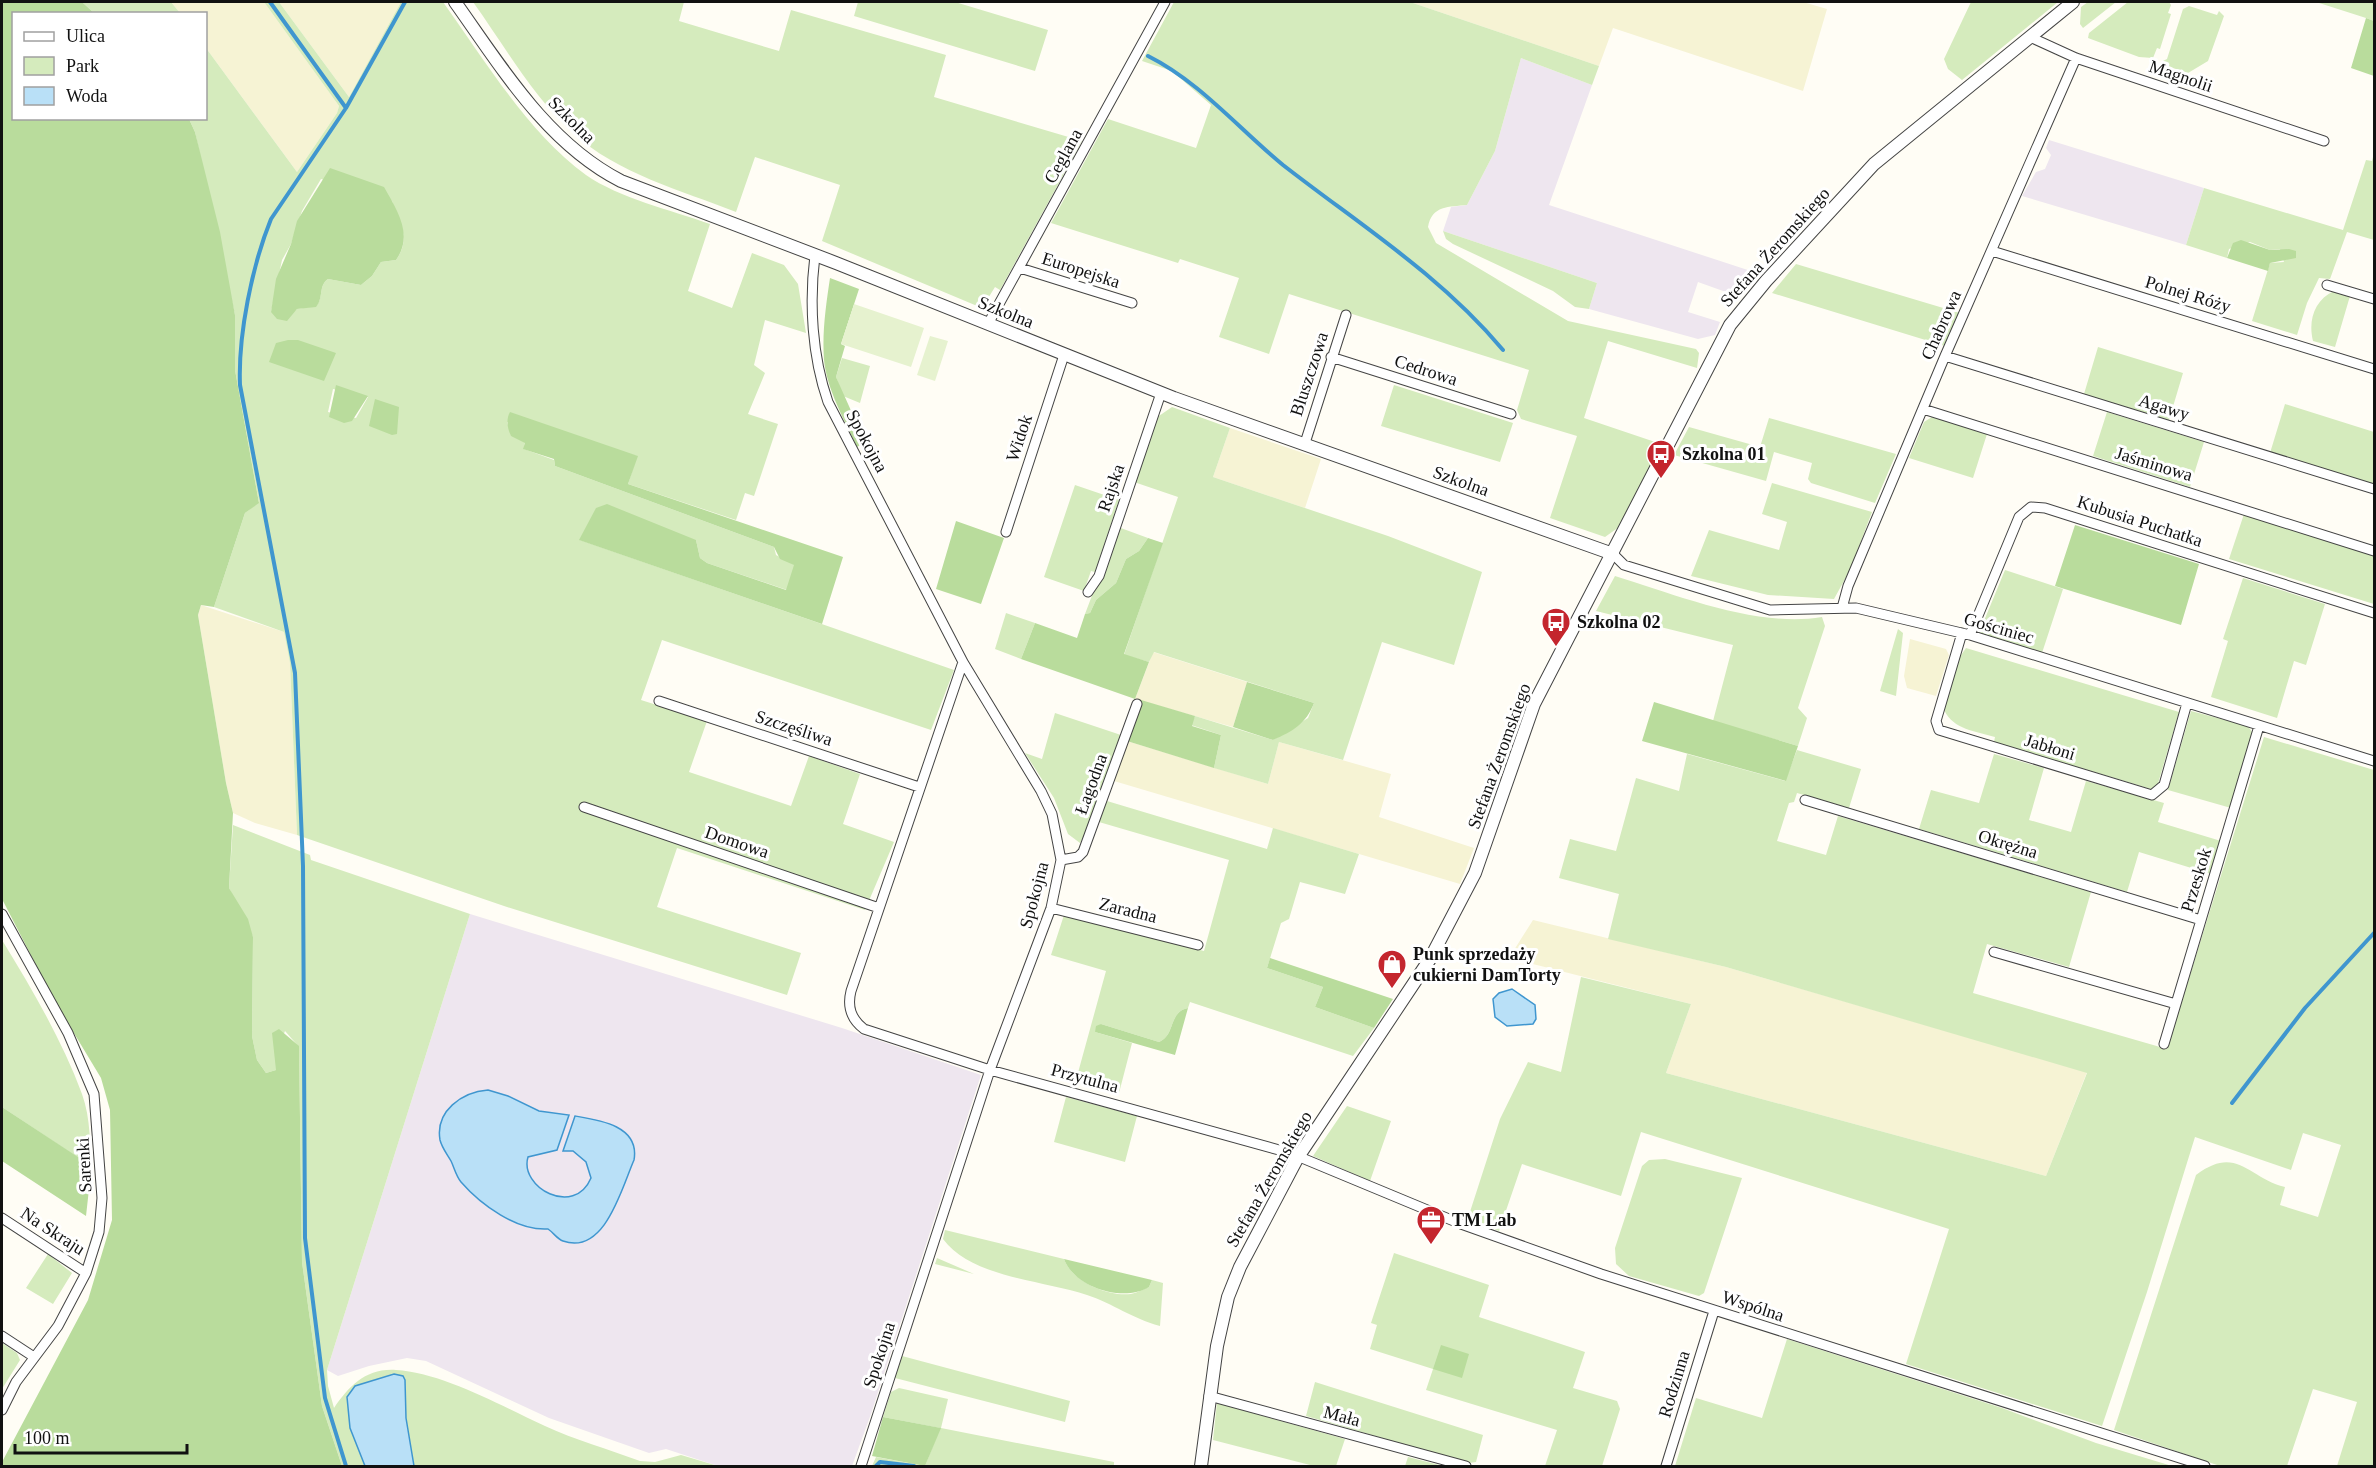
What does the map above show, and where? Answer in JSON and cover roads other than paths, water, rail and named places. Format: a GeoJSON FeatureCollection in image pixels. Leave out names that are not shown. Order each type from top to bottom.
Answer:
{"type":"FeatureCollection","features":[{"type":"Feature","properties":{"kind":"street","name":"Szkolna"},"geometry":{"type":"LineString","coordinates":[[455,2],[541,117],[566,144],[591,163],[621,181],[815,255],[1161,393],[1613,554]]}},
{"type":"Feature","properties":{"kind":"street","name":"Ceglana"},"geometry":{"type":"LineString","coordinates":[[988,324],[1165,2]]}},
{"type":"Feature","properties":{"kind":"street","name":"Stefana Żeromskiego"},"geometry":{"type":"LineString","coordinates":[[1202,1467],[1209,1396],[1221,1323],[1233,1283],[1268,1210],[1298,1157],[1430,959],[1475,873],[1534,704],[1718,347],[1737,316],[1874,164],[2073,2]]}},
{"type":"Feature","properties":{"kind":"street","name":"Magnolii"},"geometry":{"type":"LineString","coordinates":[[2030,37],[2076,58],[2324,141]]}},
{"type":"Feature","properties":{"kind":"street","name":"Chabrowa"},"geometry":{"type":"LineString","coordinates":[[1842,608],[1848,586],[1945,356],[2076,58]]}},
{"type":"Feature","properties":{"kind":"street","name":"Polnej Róży"},"geometry":{"type":"LineString","coordinates":[[1992,251],[2374,369]]}},
{"type":"Feature","properties":{"kind":"street","name":"Spokojna"},"geometry":{"type":"LineString","coordinates":[[815,255],[812,289],[813,318],[820,370],[828,402],[963,662],[1041,791],[1052,814],[1061,860],[1051,908],[990,1070],[861,1467]]}},
{"type":"Feature","properties":{"kind":"street","name":"Europejska"},"geometry":{"type":"LineString","coordinates":[[1020,268],[1132,303]]}},
{"type":"Feature","properties":{"kind":"street"},"geometry":{"type":"LineString","coordinates":[[2327,285],[2374,299]]}},
{"type":"Feature","properties":{"kind":"street","name":"Bluszczowa"},"geometry":{"type":"LineString","coordinates":[[1305,443],[1346,315]]}},
{"type":"Feature","properties":{"kind":"street","name":"Widok"},"geometry":{"type":"LineString","coordinates":[[1006,532],[1064,355]]}},
{"type":"Feature","properties":{"kind":"street","name":"Agawy"},"geometry":{"type":"LineString","coordinates":[[1945,356],[2374,489]]}},
{"type":"Feature","properties":{"kind":"street","name":"Cedrowa"},"geometry":{"type":"LineString","coordinates":[[1331,357],[1511,414]]}},
{"type":"Feature","properties":{"kind":"street","name":"Rajska"},"geometry":{"type":"LineString","coordinates":[[1088,592],[1099,576],[1161,393]]}},
{"type":"Feature","properties":{"kind":"street","name":"Jaśminowa"},"geometry":{"type":"LineString","coordinates":[[1923,409],[2374,551]]}},
{"type":"Feature","properties":{"kind":"street","name":"Kubusia Puchatka"},"geometry":{"type":"LineString","coordinates":[[1966,634],[2019,517],[2031,507],[2045,508],[2374,612]]}},
{"type":"Feature","properties":{"kind":"street","name":"Gościniec"},"geometry":{"type":"LineString","coordinates":[[1613,554],[1624,566],[1755,607],[1789,611],[1856,608],[1966,634],[2374,761]]}},
{"type":"Feature","properties":{"kind":"street","name":"Jabłoni"},"geometry":{"type":"LineString","coordinates":[[1966,634],[1936,721],[1939,730],[2152,795],[2164,785],[2187,703]]}},
{"type":"Feature","properties":{"kind":"street"},"geometry":{"type":"LineString","coordinates":[[879,908],[963,662]]}},
{"type":"Feature","properties":{"kind":"street","name":"Szczęśliwa"},"geometry":{"type":"LineString","coordinates":[[659,701],[919,787]]}},
{"type":"Feature","properties":{"kind":"street","name":"Łagodna"},"geometry":{"type":"LineString","coordinates":[[1061,860],[1078,857],[1083,852],[1137,704]]}},
{"type":"Feature","properties":{"kind":"street","name":"Przeskok"},"geometry":{"type":"LineString","coordinates":[[2164,1044],[2259,726]]}},
{"type":"Feature","properties":{"kind":"street","name":"Okrężna"},"geometry":{"type":"LineString","coordinates":[[1805,800],[2201,920]]}},
{"type":"Feature","properties":{"kind":"street","name":"Domowa"},"geometry":{"type":"LineString","coordinates":[[584,807],[879,908]]}},
{"type":"Feature","properties":{"kind":"street","name":"Przytulna"},"geometry":{"type":"LineString","coordinates":[[879,908],[849,1000],[853,1017],[864,1029],[990,1070],[1298,1157]]}},
{"type":"Feature","properties":{"kind":"street","name":"Zaradna"},"geometry":{"type":"LineString","coordinates":[[1051,908],[1198,945]]}},
{"type":"Feature","properties":{"kind":"street","name":"Sarenki"},"geometry":{"type":"LineString","coordinates":[[2,914],[68,1033],[94,1094],[102,1198],[99,1232],[86,1272],[58,1326],[34,1357],[2,1410]]}},
{"type":"Feature","properties":{"kind":"street"},"geometry":{"type":"LineString","coordinates":[[1994,952],[2176,1004]]}},
{"type":"Feature","properties":{"kind":"street","name":"Wspólna"},"geometry":{"type":"LineString","coordinates":[[1298,1157],[1461,1224],[1714,1311],[2205,1467]]}},
{"type":"Feature","properties":{"kind":"street","name":"Na Skraju"},"geometry":{"type":"LineString","coordinates":[[2,1218],[86,1272]]}},
{"type":"Feature","properties":{"kind":"street","name":"Rodzinna"},"geometry":{"type":"LineString","coordinates":[[1666,1467],[1714,1311]]}},
{"type":"Feature","properties":{"kind":"street"},"geometry":{"type":"LineString","coordinates":[[2,1336],[34,1357]]}},
{"type":"Feature","properties":{"kind":"street","name":"Mała"},"geometry":{"type":"LineString","coordinates":[[1209,1396],[1466,1467]]}},
{"type":"Feature","properties":{"kind":"water"},"geometry":{"type":"Polygon","coordinates":[[[1512,989],[1535,1005],[1536,1019],[1533,1024],[1507,1026],[1495,1017],[1493,999],[1499,993],[1512,989]]]}},
{"type":"Feature","properties":{"kind":"water"},"geometry":{"type":"Polygon","coordinates":[[[488,1090],[508,1096],[539,1111],[569,1115],[557,1150],[528,1157],[527,1168],[532,1179],[550,1194],[561,1197],[573,1196],[583,1190],[591,1178],[586,1162],[573,1151],[563,1151],[575,1116],[616,1127],[631,1139],[634,1160],[624,1186],[610,1216],[601,1229],[590,1238],[578,1243],[563,1241],[548,1229],[524,1226],[512,1221],[489,1208],[459,1180],[440,1140],[442,1120],[452,1105],[460,1099],[488,1090]]]}},
{"type":"Feature","properties":{"kind":"water"},"geometry":{"type":"Polygon","coordinates":[[[394,1374],[403,1376],[405,1380],[406,1418],[414,1466],[365,1466],[350,1428],[347,1397],[355,1386],[394,1374]]]}},
{"type":"Feature","properties":{"kind":"waterway"},"geometry":{"type":"LineString","coordinates":[[270,2],[346,108]]}},
{"type":"Feature","properties":{"kind":"waterway"},"geometry":{"type":"LineString","coordinates":[[346,1466],[325,1398],[305,1238],[303,866],[295,673],[240,385],[240,365],[244,323],[252,279],[271,219],[346,108],[405,2]]}},
{"type":"Feature","properties":{"kind":"waterway"},"geometry":{"type":"LineString","coordinates":[[1148,56],[1202,92],[1283,165],[1426,274],[1452,297],[1503,350]]}},
{"type":"Feature","properties":{"kind":"waterway"},"geometry":{"type":"LineString","coordinates":[[2232,1103],[2305,1008],[2374,933]]}},
{"type":"Feature","properties":{"kind":"waterway"},"geometry":{"type":"LineString","coordinates":[[876,1466],[880,1462],[914,1466]]}},
{"type":"Feature","properties":{"kind":"place","name":"Szkolna 01"},"geometry":{"type":"Point","coordinates":[1661,480]}},
{"type":"Feature","properties":{"kind":"place","name":"Szkolna 02"},"geometry":{"type":"Point","coordinates":[1556,648]}},
{"type":"Feature","properties":{"kind":"place","name":"Punk sprzedaży cukierni DamTorty"},"geometry":{"type":"Point","coordinates":[1392,990]}},
{"type":"Feature","properties":{"kind":"place","name":"TM Lab"},"geometry":{"type":"Point","coordinates":[1431,1246]}}]}
